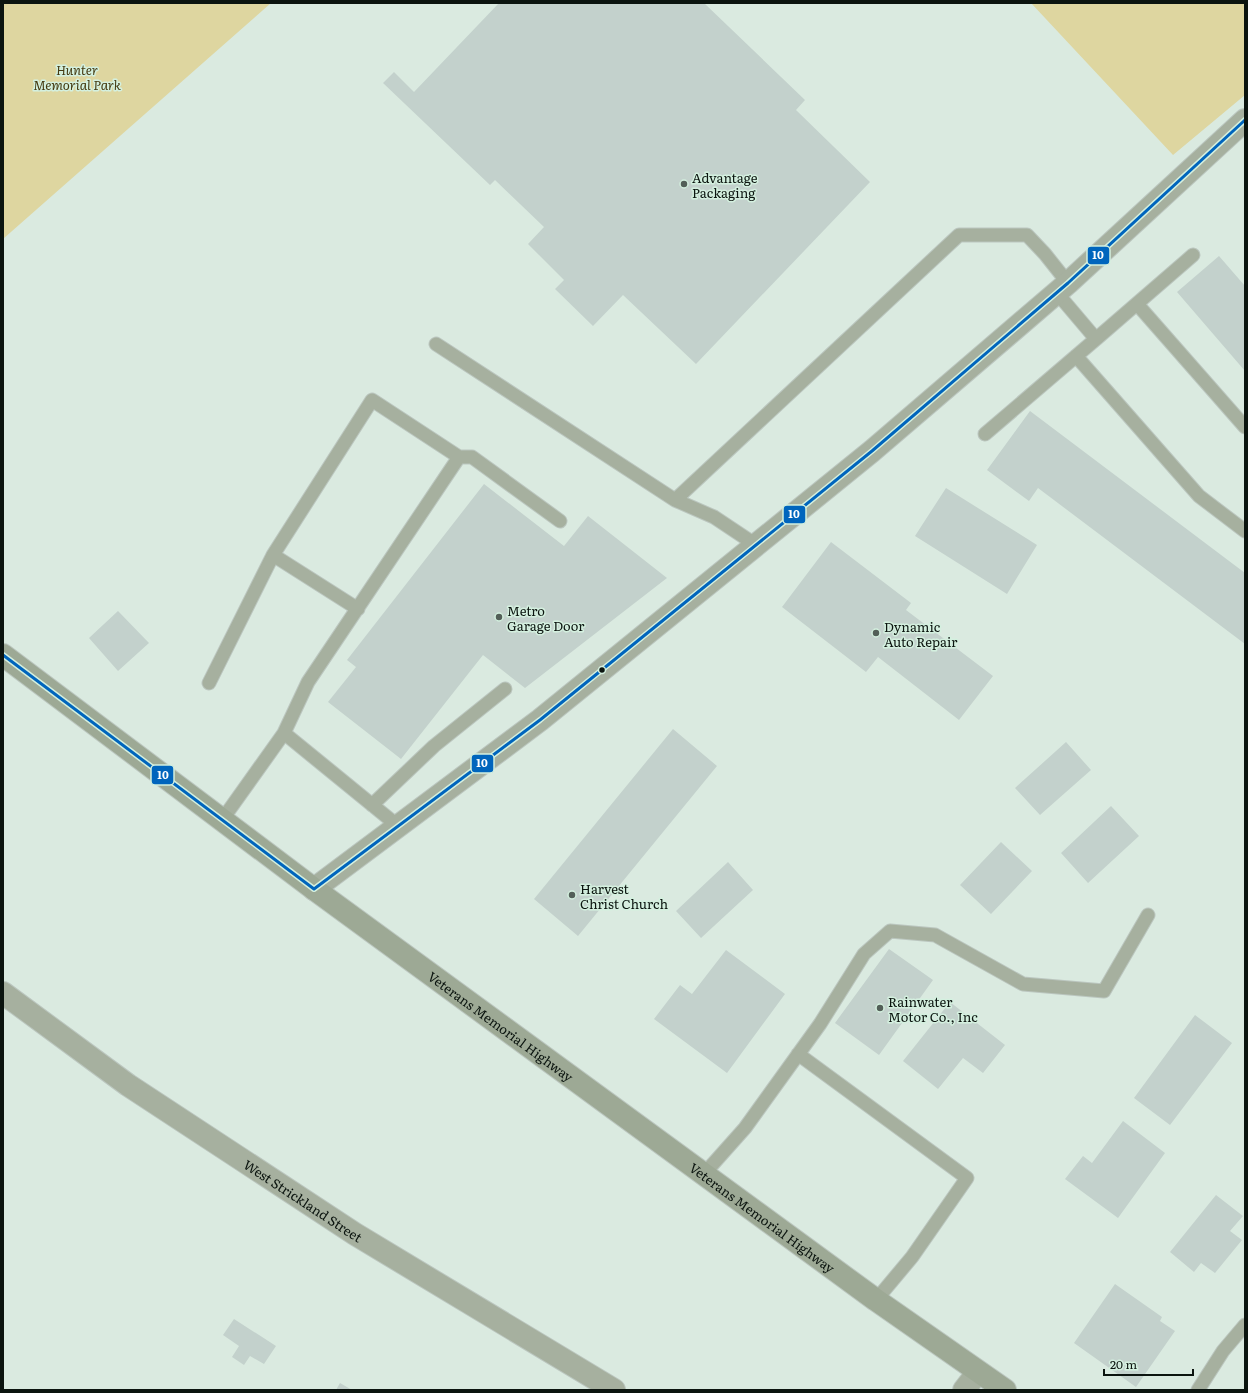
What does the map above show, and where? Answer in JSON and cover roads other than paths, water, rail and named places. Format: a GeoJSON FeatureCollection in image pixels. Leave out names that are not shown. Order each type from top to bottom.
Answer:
{"type":"FeatureCollection","features":[{"type":"Feature","properties":{"kind":"main road","name":"Veterans Memorial Highway"},"geometry":{"type":"LineString","coordinates":[[3,656],[314,889],[876,1300],[1005,1390]]}},
{"type":"Feature","properties":{"kind":"street"},"geometry":{"type":"LineString","coordinates":[[314,889],[540,720],[872,451],[1062,288],[1245,120]]}},
{"type":"Feature","properties":{"kind":"street","name":"West Strickland Street"},"geometry":{"type":"LineString","coordinates":[[3,993],[128,1085],[355,1234],[614,1390]]}},
{"type":"Feature","properties":{"kind":"street"},"geometry":{"type":"LineString","coordinates":[[964,1390],[978,1372]]}},
{"type":"Feature","properties":{"kind":"lane"},"geometry":{"type":"LineString","coordinates":[[675,500],[959,235],[1027,235],[1045,254],[1062,288],[1096,339]]}},
{"type":"Feature","properties":{"kind":"lane"},"geometry":{"type":"LineString","coordinates":[[985,434],[1193,255]]}},
{"type":"Feature","properties":{"kind":"lane"},"geometry":{"type":"LineString","coordinates":[[1137,304],[1245,426]]}},
{"type":"Feature","properties":{"kind":"lane"},"geometry":{"type":"LineString","coordinates":[[436,344],[675,500],[714,517],[756,545]]}},
{"type":"Feature","properties":{"kind":"lane"},"geometry":{"type":"LineString","coordinates":[[1076,356],[1199,496],[1245,531]]}},
{"type":"Feature","properties":{"kind":"lane"},"geometry":{"type":"LineString","coordinates":[[209,683],[273,555],[372,400],[459,457],[472,457],[560,521]]}},
{"type":"Feature","properties":{"kind":"lane"},"geometry":{"type":"LineString","coordinates":[[222,820],[284,733],[308,682],[459,457]]}},
{"type":"Feature","properties":{"kind":"lane"},"geometry":{"type":"LineString","coordinates":[[273,555],[358,609]]}},
{"type":"Feature","properties":{"kind":"lane"},"geometry":{"type":"LineString","coordinates":[[372,805],[434,746],[505,689]]}},
{"type":"Feature","properties":{"kind":"lane"},"geometry":{"type":"LineString","coordinates":[[284,733],[398,826]]}},
{"type":"Feature","properties":{"kind":"lane"},"geometry":{"type":"LineString","coordinates":[[704,1174],[745,1128],[820,1024],[864,954],[890,931],[935,935],[1023,984],[1104,991],[1148,914]]}},
{"type":"Feature","properties":{"kind":"lane"},"geometry":{"type":"LineString","coordinates":[[798,1054],[967,1178],[912,1257],[876,1300]]}},
{"type":"Feature","properties":{"kind":"lane"},"geometry":{"type":"LineString","coordinates":[[1198,1390],[1223,1351],[1245,1325]]}},
{"type":"Feature","properties":{"kind":"place","name":"Advantage Packaging"},"geometry":{"type":"Point","coordinates":[684,184]}},
{"type":"Feature","properties":{"kind":"place","name":"Metro Garage Door"},"geometry":{"type":"Point","coordinates":[499,617]}},
{"type":"Feature","properties":{"kind":"place","name":"Dynamic Auto Repair"},"geometry":{"type":"Point","coordinates":[876,633]}},
{"type":"Feature","properties":{"kind":"place","name":"Harvest Christ Church"},"geometry":{"type":"Point","coordinates":[572,895]}},
{"type":"Feature","properties":{"kind":"place","name":"Rainwater Motor Co., Inc"},"geometry":{"type":"Point","coordinates":[880,1008]}},
{"type":"Feature","properties":{"kind":"park label","name":"Hunter Memorial Park"},"geometry":{"type":"Point","coordinates":[77,76]}}]}
